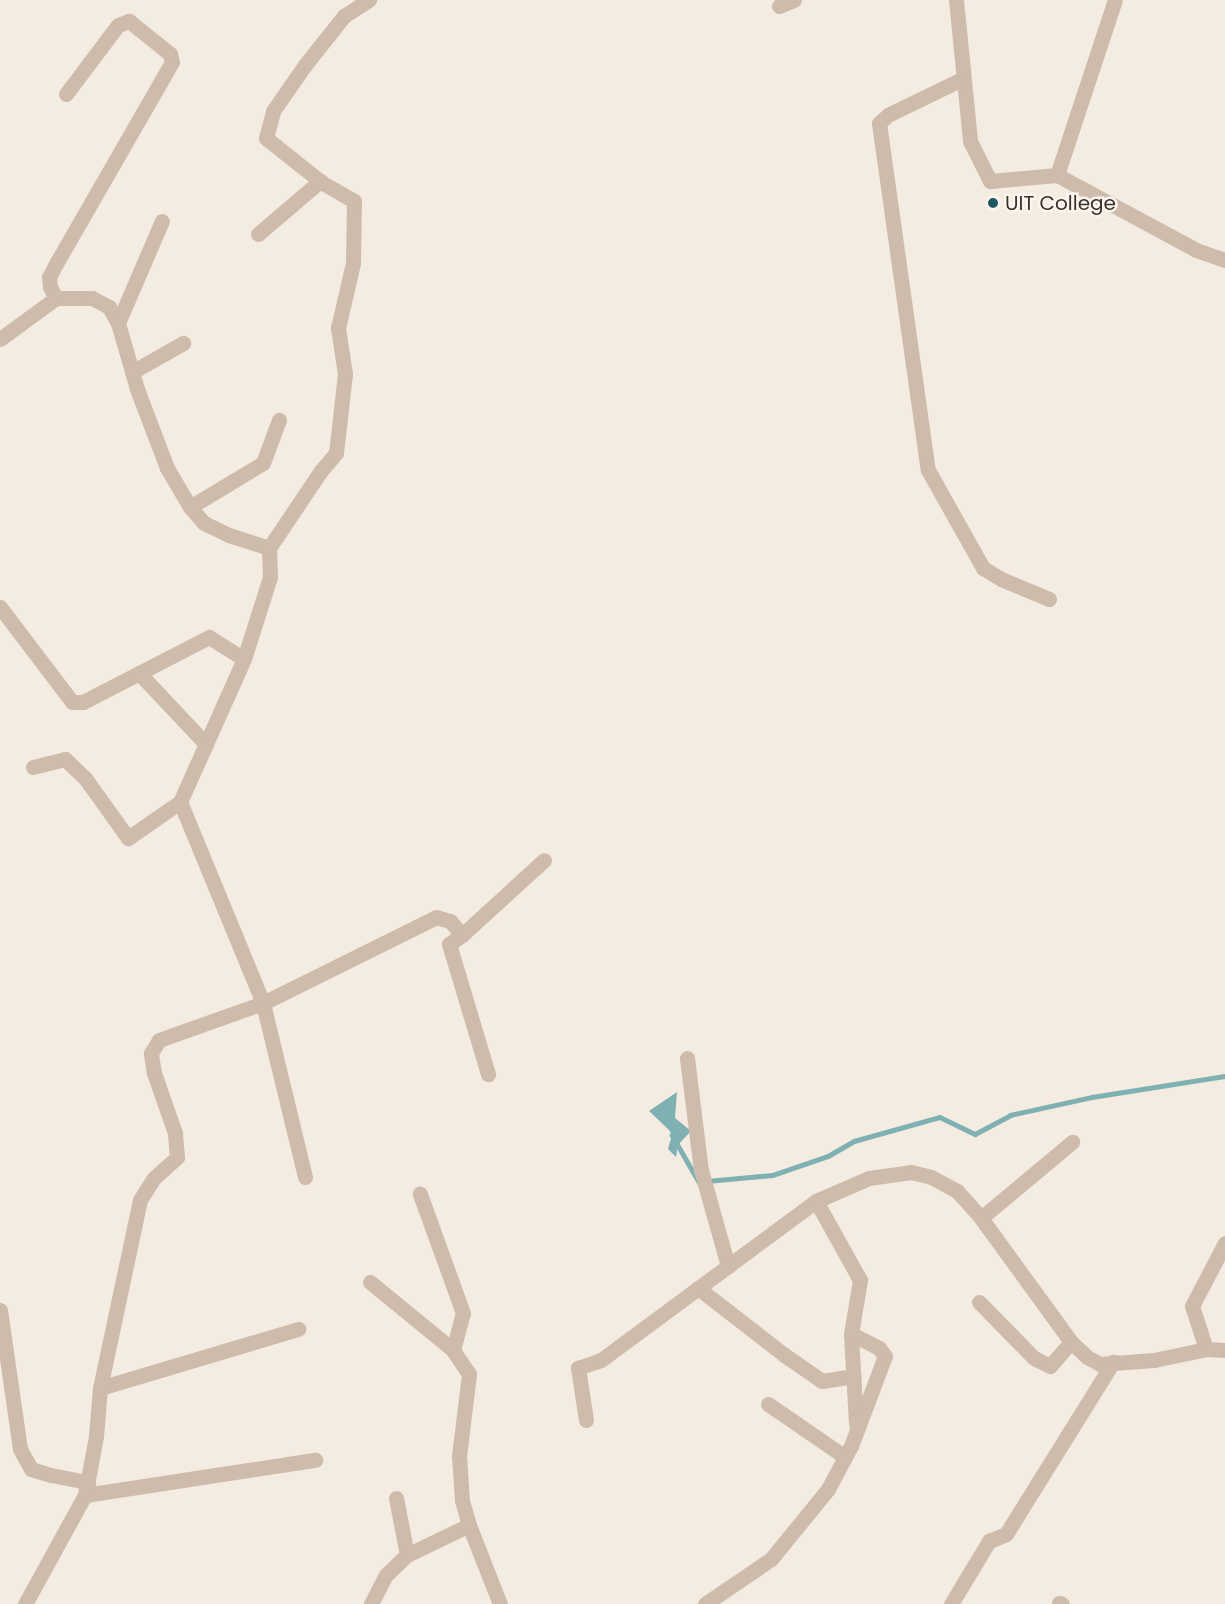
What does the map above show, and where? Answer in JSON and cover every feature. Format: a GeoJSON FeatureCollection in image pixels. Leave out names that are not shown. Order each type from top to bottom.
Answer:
{"type":"FeatureCollection","features":[{"type":"Feature","properties":{"kind":"street"},"geometry":{"type":"LineString","coordinates":[[33,767],[65,759],[85,777],[128,838],[180,802],[244,659],[270,577],[269,548],[320,472],[336,453],[345,374],[338,328],[353,263],[354,201],[320,182],[266,138],[273,111],[344,16],[369,0]]}},
{"type":"Feature","properties":{"kind":"street"},"geometry":{"type":"LineString","coordinates":[[779,6],[794,0]]}},
{"type":"Feature","properties":{"kind":"street"},"geometry":{"type":"LineString","coordinates":[[956,0],[962,79],[970,141],[990,180],[1057,175],[1196,250],[1225,260]]}},
{"type":"Feature","properties":{"kind":"street"},"geometry":{"type":"LineString","coordinates":[[1057,175],[1116,0]]}},
{"type":"Feature","properties":{"kind":"street"},"geometry":{"type":"LineString","coordinates":[[56,298],[49,277],[172,62],[170,54],[129,21],[118,25],[66,94]]}},
{"type":"Feature","properties":{"kind":"street"},"geometry":{"type":"LineString","coordinates":[[962,79],[888,115],[879,123],[928,470],[983,568],[1001,579],[1049,599]]}},
{"type":"Feature","properties":{"kind":"street"},"geometry":{"type":"LineString","coordinates":[[258,234],[320,182]]}},
{"type":"Feature","properties":{"kind":"street"},"geometry":{"type":"LineString","coordinates":[[118,323],[162,221]]}},
{"type":"Feature","properties":{"kind":"street"},"geometry":{"type":"LineString","coordinates":[[0,339],[56,298],[92,298],[109,307],[118,323],[132,372],[167,468],[190,507],[204,522],[229,535],[269,548]]}},
{"type":"Feature","properties":{"kind":"street"},"geometry":{"type":"LineString","coordinates":[[132,372],[183,343]]}},
{"type":"Feature","properties":{"kind":"street"},"geometry":{"type":"LineString","coordinates":[[190,507],[263,463],[279,420]]}},
{"type":"Feature","properties":{"kind":"street"},"geometry":{"type":"LineString","coordinates":[[0,607],[72,702],[83,702],[209,637],[244,659]]}},
{"type":"Feature","properties":{"kind":"street"},"geometry":{"type":"LineString","coordinates":[[139,673],[206,744]]}},
{"type":"Feature","properties":{"kind":"street"},"geometry":{"type":"LineString","coordinates":[[180,802],[263,1003],[305,1177]]}},
{"type":"Feature","properties":{"kind":"street"},"geometry":{"type":"LineString","coordinates":[[488,1074],[449,944],[462,935],[544,860]]}},
{"type":"Feature","properties":{"kind":"street"},"geometry":{"type":"LineString","coordinates":[[25,1604],[87,1488],[96,1436],[100,1388],[140,1200],[154,1178],[177,1158],[175,1133],[154,1073],[151,1053],[159,1040],[263,1003],[436,917],[450,921],[462,935]]}},
{"type":"Feature","properties":{"kind":"street"},"geometry":{"type":"LineString","coordinates":[[687,1058],[701,1170],[728,1266]]}},
{"type":"Feature","properties":{"kind":"street"},"geometry":{"type":"LineString","coordinates":[[981,1218],[1071,1142]]}},
{"type":"Feature","properties":{"kind":"street"},"geometry":{"type":"LineString","coordinates":[[586,1420],[578,1368],[601,1360],[816,1201],[869,1178],[911,1172],[931,1177],[957,1191],[981,1218],[1071,1342],[1087,1357],[1100,1364],[1154,1360],[1206,1349],[1225,1350]]}},
{"type":"Feature","properties":{"kind":"street"},"geometry":{"type":"LineString","coordinates":[[420,1194],[463,1313],[453,1350]]}},
{"type":"Feature","properties":{"kind":"street"},"geometry":{"type":"LineString","coordinates":[[816,1201],[860,1280],[851,1334],[856,1433]]}},
{"type":"Feature","properties":{"kind":"street"},"geometry":{"type":"LineString","coordinates":[[1206,1349],[1192,1306],[1225,1243]]}},
{"type":"Feature","properties":{"kind":"street"},"geometry":{"type":"LineString","coordinates":[[370,1282],[453,1350],[469,1374],[459,1456],[462,1500],[500,1604]]}},
{"type":"Feature","properties":{"kind":"street"},"geometry":{"type":"LineString","coordinates":[[698,1288],[783,1354],[822,1381],[854,1376]]}},
{"type":"Feature","properties":{"kind":"street"},"geometry":{"type":"LineString","coordinates":[[979,1302],[1034,1358],[1050,1366],[1071,1342]]}},
{"type":"Feature","properties":{"kind":"street"},"geometry":{"type":"LineString","coordinates":[[0,1310],[20,1449],[31,1469],[87,1488],[315,1460]]}},
{"type":"Feature","properties":{"kind":"street"},"geometry":{"type":"LineString","coordinates":[[100,1388],[298,1329]]}},
{"type":"Feature","properties":{"kind":"street"},"geometry":{"type":"LineString","coordinates":[[705,1604],[771,1559],[828,1489],[856,1433],[885,1356],[879,1347],[851,1334]]}},
{"type":"Feature","properties":{"kind":"street"},"geometry":{"type":"LineString","coordinates":[[951,1604],[989,1541],[1006,1534],[1113,1362]]}},
{"type":"Feature","properties":{"kind":"street"},"geometry":{"type":"LineString","coordinates":[[768,1404],[845,1457]]}},
{"type":"Feature","properties":{"kind":"street"},"geometry":{"type":"LineString","coordinates":[[396,1498],[407,1555]]}},
{"type":"Feature","properties":{"kind":"street"},"geometry":{"type":"LineString","coordinates":[[370,1604],[386,1575],[407,1555],[470,1525]]}},
{"type":"Feature","properties":{"kind":"water"},"geometry":{"type":"Polygon","coordinates":[[[677,1092],[675,1118],[691,1131],[678,1145],[676,1157],[668,1149],[672,1135],[649,1111],[677,1092]]]}},
{"type":"Feature","properties":{"kind":"waterway"},"geometry":{"type":"LineString","coordinates":[[707,1181],[773,1175],[828,1156],[854,1141],[940,1117],[975,1134],[1010,1115],[1092,1097],[1225,1076]]}},
{"type":"Feature","properties":{"kind":"waterway"},"geometry":{"type":"LineString","coordinates":[[672,1135],[699,1182]]}},
{"type":"Feature","properties":{"kind":"place","name":"UIT College"},"geometry":{"type":"Point","coordinates":[993,203]}}]}
